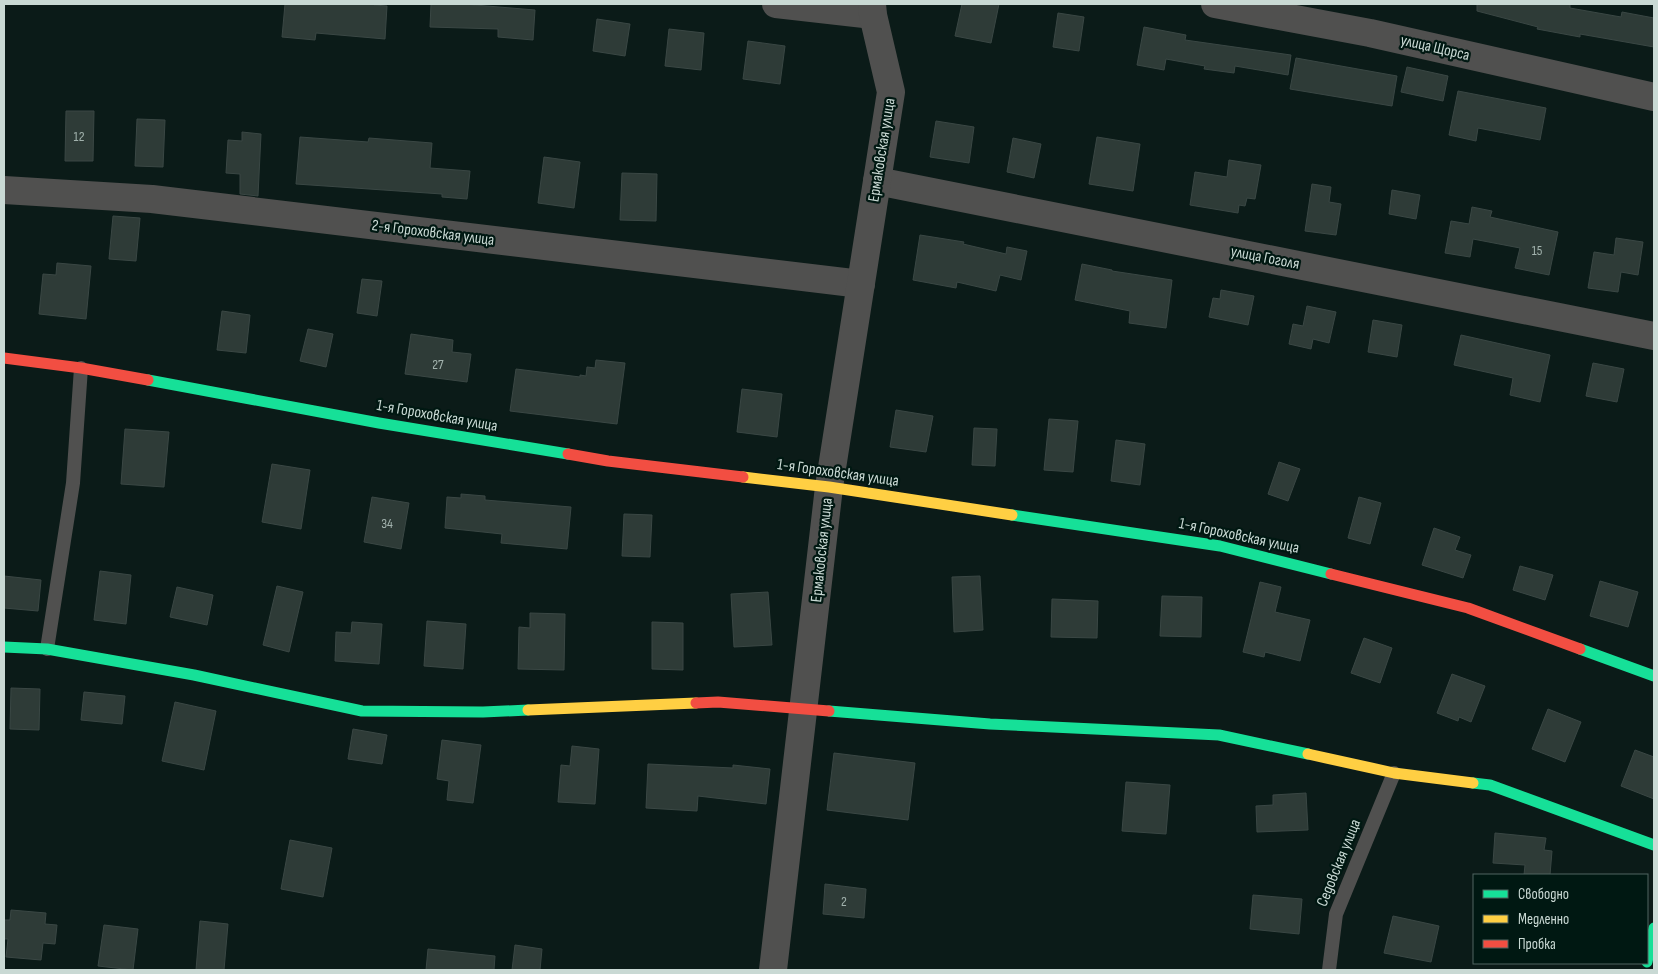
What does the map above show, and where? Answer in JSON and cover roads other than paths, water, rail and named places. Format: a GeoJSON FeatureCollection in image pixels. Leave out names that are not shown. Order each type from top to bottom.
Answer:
{"type":"FeatureCollection","features":[{"type":"Feature","properties":{"kind":"street"},"geometry":{"type":"LineString","coordinates":[[776,4],[873,10]]}},
{"type":"Feature","properties":{"kind":"street","name":"улица Щорса"},"geometry":{"type":"LineString","coordinates":[[1215,4],[1370,33],[1654,97]]}},
{"type":"Feature","properties":{"kind":"street","name":"Ермаковская улица"},"geometry":{"type":"LineString","coordinates":[[773,970],[805,708],[829,487],[891,92],[873,10]]}},
{"type":"Feature","properties":{"kind":"street","name":"улица Гоголя"},"geometry":{"type":"LineString","coordinates":[[877,181],[1654,336]]}},
{"type":"Feature","properties":{"kind":"street","name":"2-я Гороховская улица"},"geometry":{"type":"LineString","coordinates":[[4,190],[152,199],[861,284]]}},
{"type":"Feature","properties":{"kind":"street","name":"1-я Гороховская улица"},"geometry":{"type":"LineString","coordinates":[[4,358],[81,368],[379,423],[598,460],[829,487],[1220,546],[1468,608],[1654,676]]}},
{"type":"Feature","properties":{"kind":"street"},"geometry":{"type":"LineString","coordinates":[[4,647],[47,649],[194,675],[362,712],[483,712],[718,702],[990,724],[1219,735],[1394,773],[1490,785],[1654,845]]}},
{"type":"Feature","properties":{"kind":"street"},"geometry":{"type":"LineString","coordinates":[[1648,958],[1654,928]]}},
{"type":"Feature","properties":{"kind":"lane"},"geometry":{"type":"LineString","coordinates":[[47,649],[72,483],[81,368]]}},
{"type":"Feature","properties":{"kind":"lane","name":"Седовская улица"},"geometry":{"type":"LineString","coordinates":[[1329,970],[1336,914],[1394,773]]}}]}
